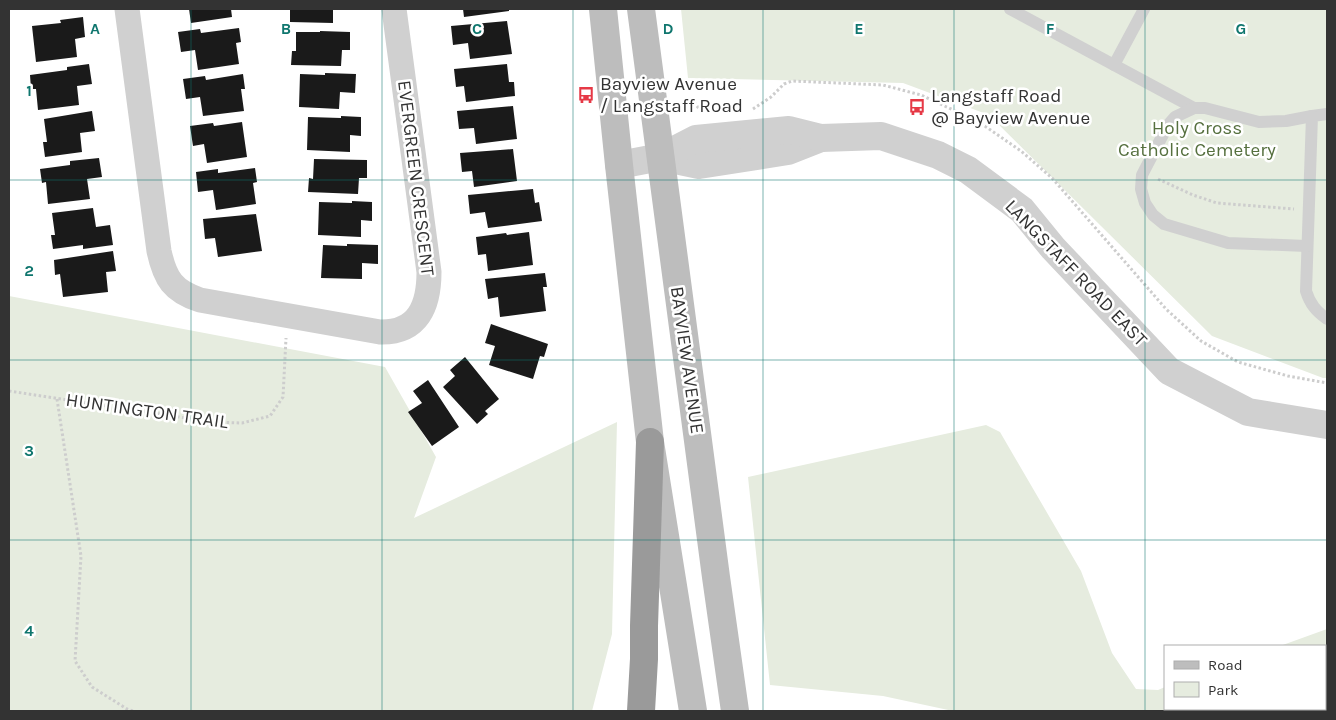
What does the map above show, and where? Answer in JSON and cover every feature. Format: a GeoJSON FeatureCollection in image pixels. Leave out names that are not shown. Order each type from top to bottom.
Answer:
{"type":"FeatureCollection","features":[{"type":"Feature","properties":{"kind":"highway"},"geometry":{"type":"LineString","coordinates":[[641,711],[650,442]]}},
{"type":"Feature","properties":{"kind":"main road"},"geometry":{"type":"LineString","coordinates":[[603,9],[618,165],[650,442],[693,711]]}},
{"type":"Feature","properties":{"kind":"main road","name":"BAYVIEW AVENUE"},"geometry":{"type":"LineString","coordinates":[[641,9],[735,711]]}},
{"type":"Feature","properties":{"kind":"street","name":"EVERGREEN CRESCENT"},"geometry":{"type":"LineString","coordinates":[[127,9],[159,252],[162,267],[169,280],[187,296],[200,300],[380,332],[403,330],[413,323],[420,314],[429,286],[429,272],[394,9]]}},
{"type":"Feature","properties":{"kind":"street","name":"LANGSTAFF ROAD EAST"},"geometry":{"type":"LineString","coordinates":[[618,165],[661,157],[696,139],[789,130],[821,138],[881,136],[938,155],[968,170],[1022,210],[1053,248],[1169,370],[1248,412],[1327,425]]}},
{"type":"Feature","properties":{"kind":"lane"},"geometry":{"type":"LineString","coordinates":[[1010,9],[1194,108]]}},
{"type":"Feature","properties":{"kind":"lane"},"geometry":{"type":"LineString","coordinates":[[1114,65],[1144,9]]}},
{"type":"Feature","properties":{"kind":"lane"},"geometry":{"type":"LineString","coordinates":[[1307,246],[1228,243],[1164,224],[1153,215],[1145,203],[1141,189],[1142,175],[1168,126],[1175,117],[1194,108],[1205,108],[1259,122],[1286,121],[1327,114]]}},
{"type":"Feature","properties":{"kind":"lane"},"geometry":{"type":"LineString","coordinates":[[1312,116],[1306,291],[1310,302],[1317,312],[1327,318]]}},
{"type":"Feature","properties":{"kind":"path"},"geometry":{"type":"LineString","coordinates":[[1144,172],[1193,195],[1217,203],[1308,210]]}},
{"type":"Feature","properties":{"kind":"path","name":"HUNTINGTON TRAIL"},"geometry":{"type":"LineString","coordinates":[[9,391],[212,422],[242,423],[270,416],[283,396],[287,315]]}},
{"type":"Feature","properties":{"kind":"path"},"geometry":{"type":"LineString","coordinates":[[58,399],[81,556],[76,661],[92,687],[127,710],[133,711]]}},
{"type":"Feature","properties":{"kind":"green space","name":"Holy Cross Catholic Cemetery"},"geometry":{"type":"Polygon","coordinates":[[[681,9],[1327,9],[1327,378],[1212,336],[989,115],[903,83],[688,78],[681,9]]]}},
{"type":"Feature","properties":{"kind":"green space"},"geometry":{"type":"Polygon","coordinates":[[[9,296],[385,367],[436,457],[414,518],[617,422],[612,634],[592,711],[9,711],[9,296]]]}},
{"type":"Feature","properties":{"kind":"green space"},"geometry":{"type":"Polygon","coordinates":[[[986,425],[1000,432],[1081,571],[1112,653],[1136,689],[1158,690],[1164,687],[1164,710],[1326,710],[1326,645],[1283,645],[1327,629],[1327,711],[953,711],[883,696],[770,685],[748,477],[986,425]]]}},
{"type":"Feature","properties":{"kind":"building"},"geometry":{"type":"Polygon","coordinates":[[[189,9],[231,9],[232,17],[191,23],[189,9]]]}},
{"type":"Feature","properties":{"kind":"building"},"geometry":{"type":"Polygon","coordinates":[[[290,9],[333,9],[333,23],[290,22],[290,9]]]}},
{"type":"Feature","properties":{"kind":"building"},"geometry":{"type":"Polygon","coordinates":[[[463,9],[509,9],[509,11],[464,17],[463,9]]]}},
{"type":"Feature","properties":{"kind":"building"},"geometry":{"type":"Polygon","coordinates":[[[83,17],[85,37],[75,39],[77,57],[36,62],[32,26],[61,23],[60,20],[83,17]]]}},
{"type":"Feature","properties":{"kind":"building"},"geometry":{"type":"Polygon","coordinates":[[[507,21],[512,54],[470,59],[468,43],[453,45],[451,26],[507,21]]]}},
{"type":"Feature","properties":{"kind":"building"},"geometry":{"type":"Polygon","coordinates":[[[239,28],[241,42],[236,43],[239,64],[198,70],[195,50],[181,52],[178,32],[200,29],[201,33],[239,28]]]}},
{"type":"Feature","properties":{"kind":"building"},"geometry":{"type":"Polygon","coordinates":[[[296,32],[350,32],[350,50],[342,50],[341,66],[291,65],[292,51],[296,51],[296,32]]]}},
{"type":"Feature","properties":{"kind":"building"},"geometry":{"type":"Polygon","coordinates":[[[89,64],[92,84],[77,86],[79,105],[38,110],[36,89],[31,89],[30,75],[67,70],[67,67],[89,64]]]}},
{"type":"Feature","properties":{"kind":"building"},"geometry":{"type":"Polygon","coordinates":[[[507,64],[509,82],[514,82],[515,96],[466,102],[464,86],[456,87],[454,69],[507,64]]]}},
{"type":"Feature","properties":{"kind":"building"},"geometry":{"type":"Polygon","coordinates":[[[325,73],[356,74],[355,93],[340,92],[339,109],[299,107],[300,74],[325,75],[325,73]]]}},
{"type":"Feature","properties":{"kind":"building"},"geometry":{"type":"Polygon","coordinates":[[[243,74],[245,89],[241,89],[244,111],[203,116],[200,97],[186,99],[183,79],[205,76],[206,80],[243,74]]]}},
{"type":"Feature","properties":{"kind":"building"},"geometry":{"type":"Polygon","coordinates":[[[513,106],[517,139],[476,144],[474,128],[459,129],[457,111],[513,106]]]}},
{"type":"Feature","properties":{"kind":"building"},"geometry":{"type":"Polygon","coordinates":[[[92,111],[95,131],[80,133],[82,152],[45,157],[43,142],[47,142],[44,119],[92,111]]]}},
{"type":"Feature","properties":{"kind":"building"},"geometry":{"type":"Polygon","coordinates":[[[341,116],[361,117],[361,136],[350,135],[350,152],[307,150],[308,117],[341,118],[341,116]]]}},
{"type":"Feature","properties":{"kind":"building"},"geometry":{"type":"Polygon","coordinates":[[[242,122],[247,157],[207,163],[204,144],[193,146],[190,126],[213,123],[214,126],[242,122]]]}},
{"type":"Feature","properties":{"kind":"building"},"geometry":{"type":"Polygon","coordinates":[[[513,149],[517,181],[474,187],[472,171],[462,172],[460,153],[513,149]]]}},
{"type":"Feature","properties":{"kind":"building"},"geometry":{"type":"Polygon","coordinates":[[[99,158],[102,177],[87,179],[90,199],[48,204],[46,182],[42,183],[40,169],[70,165],[70,161],[99,158]]]}},
{"type":"Feature","properties":{"kind":"building"},"geometry":{"type":"Polygon","coordinates":[[[314,159],[367,160],[367,178],[359,178],[358,194],[308,192],[309,178],[313,179],[314,159]]]}},
{"type":"Feature","properties":{"kind":"building"},"geometry":{"type":"Polygon","coordinates":[[[255,168],[257,182],[253,183],[256,204],[216,210],[213,190],[198,192],[196,172],[218,169],[218,173],[255,168]]]}},
{"type":"Feature","properties":{"kind":"building"},"geometry":{"type":"Polygon","coordinates":[[[533,189],[535,203],[539,202],[542,221],[488,228],[485,212],[470,214],[468,195],[533,189]]]}},
{"type":"Feature","properties":{"kind":"building"},"geometry":{"type":"Polygon","coordinates":[[[352,201],[372,202],[372,221],[361,220],[361,237],[318,235],[319,202],[352,203],[352,201]]]}},
{"type":"Feature","properties":{"kind":"building"},"geometry":{"type":"Polygon","coordinates":[[[93,208],[96,227],[110,225],[113,245],[83,249],[83,245],[53,249],[51,235],[55,235],[52,213],[93,208]]]}},
{"type":"Feature","properties":{"kind":"building"},"geometry":{"type":"Polygon","coordinates":[[[256,214],[262,251],[218,257],[215,238],[205,239],[203,219],[256,214]]]}},
{"type":"Feature","properties":{"kind":"building"},"geometry":{"type":"Polygon","coordinates":[[[529,232],[533,265],[488,271],[486,254],[478,255],[476,237],[529,232]]]}},
{"type":"Feature","properties":{"kind":"building"},"geometry":{"type":"Polygon","coordinates":[[[347,244],[378,245],[378,264],[362,263],[362,279],[321,278],[323,245],[347,246],[347,244]]]}},
{"type":"Feature","properties":{"kind":"building"},"geometry":{"type":"Polygon","coordinates":[[[113,251],[116,271],[106,272],[108,292],[63,297],[60,274],[55,275],[54,260],[113,251]]]}},
{"type":"Feature","properties":{"kind":"building"},"geometry":{"type":"Polygon","coordinates":[[[545,273],[547,287],[543,287],[546,311],[500,317],[498,297],[488,299],[485,279],[545,273]]]}},
{"type":"Feature","properties":{"kind":"building"},"geometry":{"type":"Polygon","coordinates":[[[491,324],[548,344],[544,357],[540,356],[533,379],[489,365],[495,346],[485,343],[491,324]]]}},
{"type":"Feature","properties":{"kind":"building"},"geometry":{"type":"Polygon","coordinates":[[[465,357],[499,399],[485,411],[488,414],[477,424],[443,387],[455,376],[450,370],[465,357]]]}},
{"type":"Feature","properties":{"kind":"building"},"geometry":{"type":"Polygon","coordinates":[[[428,380],[459,427],[432,446],[408,412],[422,403],[413,391],[428,380]]]}},
{"type":"Feature","properties":{"kind":"place","name":"Bayview Avenue / Langstaff Road"},"geometry":{"type":"Point","coordinates":[586,95]}},
{"type":"Feature","properties":{"kind":"place","name":"Langstaff Road @ Bayview Avenue"},"geometry":{"type":"Point","coordinates":[917,107]}}]}
